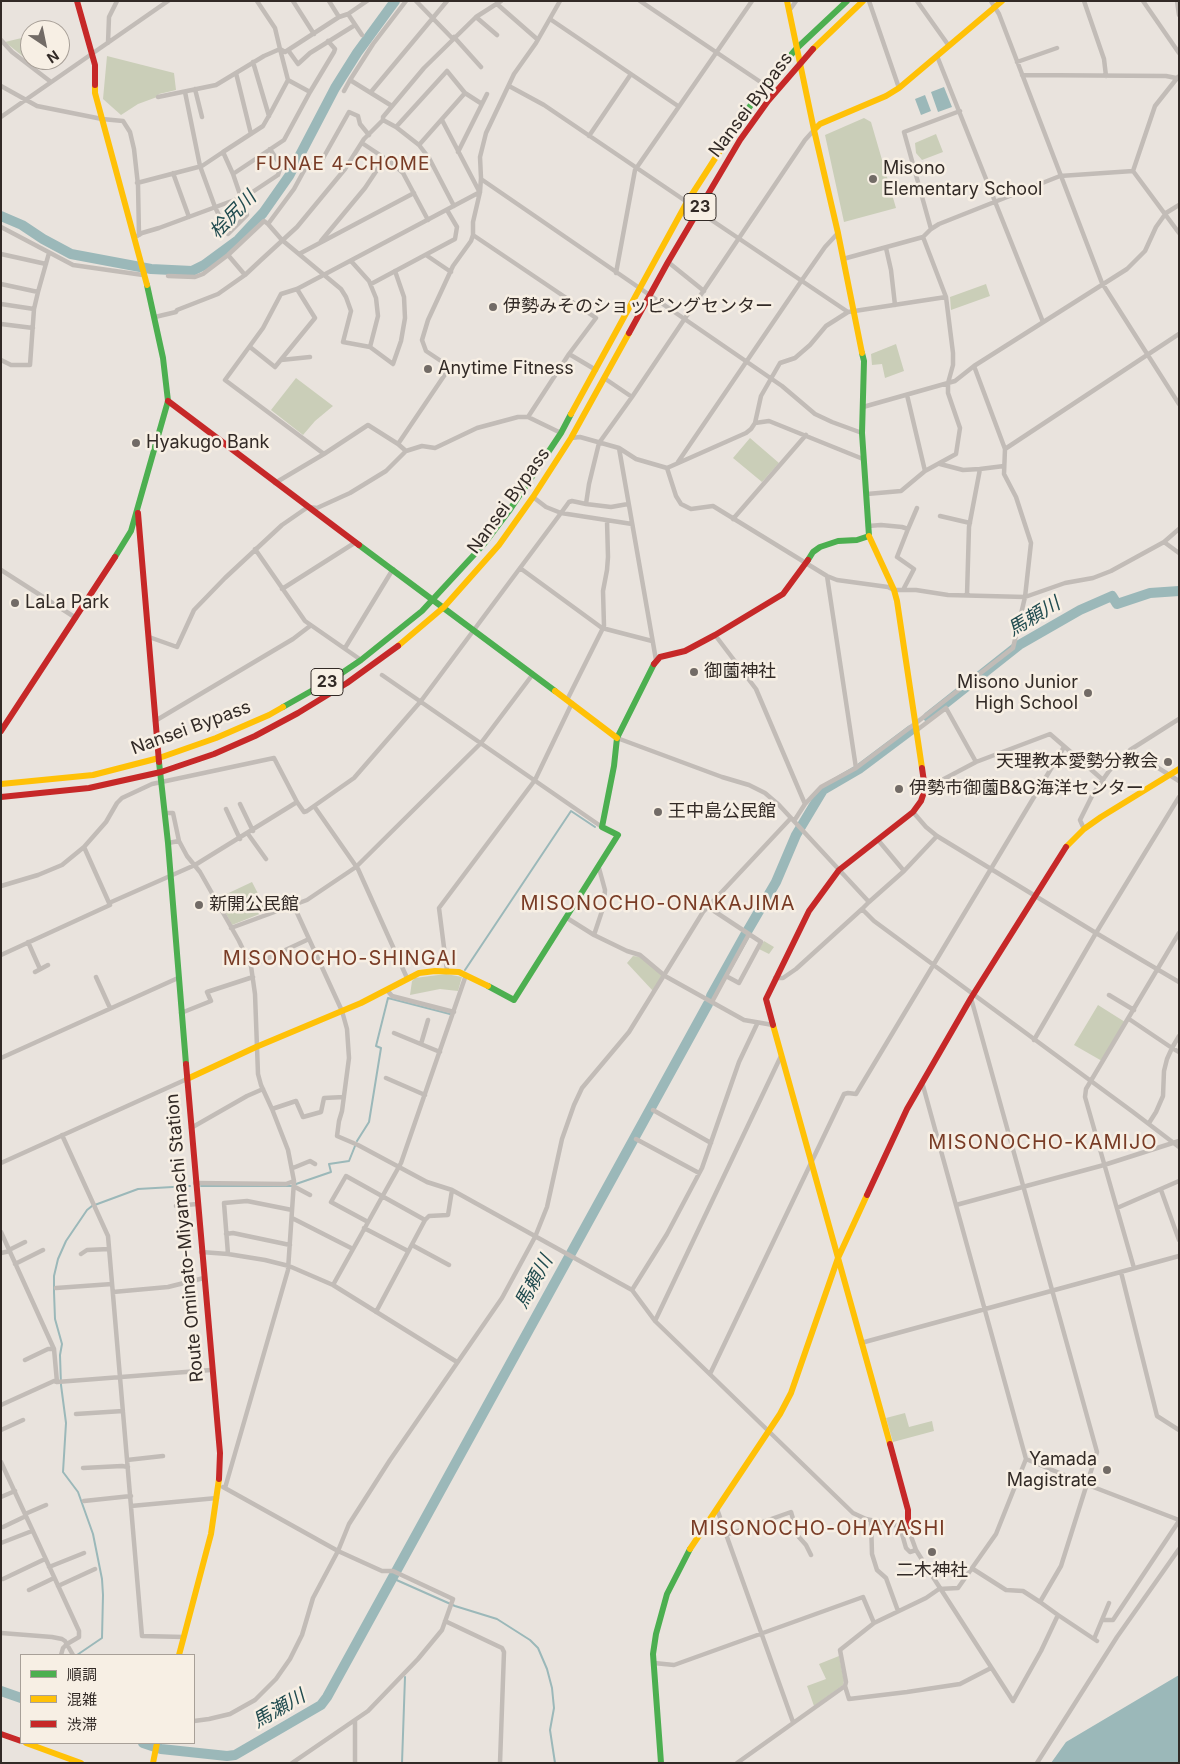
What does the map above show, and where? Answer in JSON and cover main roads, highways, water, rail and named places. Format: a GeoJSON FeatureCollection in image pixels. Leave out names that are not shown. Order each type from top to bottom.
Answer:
{"type":"FeatureCollection","features":[{"type":"Feature","properties":{"kind":"main road"},"geometry":{"type":"LineString","coordinates":[[1,731],[127,540],[138,513],[168,401],[165,366],[155,317],[139,256],[136,236],[95,93],[96,69],[77,1]]}},
{"type":"Feature","properties":{"kind":"main road"},"geometry":{"type":"LineString","coordinates":[[787,1],[801,75],[838,233],[851,312],[864,361],[862,432],[868,526],[870,536],[894,590],[917,727],[925,789],[921,801],[913,812],[839,870],[809,911],[766,999],[908,1510],[908,1528]]}},
{"type":"Feature","properties":{"kind":"main road","name":"Nansei Bypass"},"geometry":{"type":"LineString","coordinates":[[1,784],[93,775],[159,758],[216,738],[269,716],[336,677],[361,660],[393,636],[434,600],[484,544],[509,511],[561,433],[687,202],[735,127],[765,85],[796,49],[847,1]]}},
{"type":"Feature","properties":{"kind":"main road","name":"Nansei Bypass"},"geometry":{"type":"LineString","coordinates":[[1,797],[88,788],[161,772],[214,754],[255,736],[298,713],[347,683],[390,653],[444,607],[499,545],[572,438],[668,262],[740,140],[768,102],[820,40],[864,1]]}},
{"type":"Feature","properties":{"kind":"main road"},"geometry":{"type":"LineString","coordinates":[[814,130],[820,124],[886,96],[899,88],[949,46],[993,4],[1002,1]]}},
{"type":"Feature","properties":{"kind":"main road"},"geometry":{"type":"LineString","coordinates":[[168,401],[618,738],[656,660],[660,656],[685,651],[715,636],[783,594],[813,552],[820,547],[838,541],[857,540],[870,536]]}},
{"type":"Feature","properties":{"kind":"main road"},"geometry":{"type":"LineString","coordinates":[[138,513],[187,1079]]}},
{"type":"Feature","properties":{"kind":"main road","name":"Route Ominato-Miyamachi Station"},"geometry":{"type":"LineString","coordinates":[[179,1654],[211,1534],[217,1498],[222,1487],[187,1079],[362,1003],[407,978],[428,972],[447,971],[466,975],[514,1000],[599,868],[618,835],[602,827],[618,738]]}},
{"type":"Feature","properties":{"kind":"main road"},"geometry":{"type":"LineString","coordinates":[[661,1763],[653,1654],[656,1634],[668,1594],[687,1556],[786,1404],[797,1379],[838,1258],[906,1109],[972,996],[1063,850],[1084,829],[1179,769]]}},
{"type":"Feature","properties":{"kind":"main road"},"geometry":{"type":"LineString","coordinates":[[1,1734],[20,1741]]}},
{"type":"Feature","properties":{"kind":"main road"},"geometry":{"type":"LineString","coordinates":[[30,1744],[81,1763]]}},
{"type":"Feature","properties":{"kind":"main road"},"geometry":{"type":"LineString","coordinates":[[153,1763],[157,1744]]}},
{"type":"Feature","properties":{"kind":"water"},"geometry":{"type":"Polygon","coordinates":[[[944,87],[952,107],[938,112],[931,92],[944,87]]]}},
{"type":"Feature","properties":{"kind":"water"},"geometry":{"type":"Polygon","coordinates":[[[925,95],[931,111],[921,115],[915,99],[925,95]]]}},
{"type":"Feature","properties":{"kind":"water"},"geometry":{"type":"Polygon","coordinates":[[[1179,1675],[1179,1763],[1051,1763],[1066,1742],[1179,1675]]]}},
{"type":"Feature","properties":{"kind":"waterway","name":"桧尻川"},"geometry":{"type":"LineString","coordinates":[[1,216],[22,225],[71,254],[151,269],[192,271],[204,265],[238,240],[263,213],[289,176],[335,88],[357,53],[395,1]]}},
{"type":"Feature","properties":{"kind":"waterway","name":"馬頼川"},"geometry":{"type":"LineString","coordinates":[[928,717],[1019,645],[1080,610],[1112,596],[1117,604],[1150,593],[1179,591]]}},
{"type":"Feature","properties":{"kind":"waterway","name":"馬頼川"},"geometry":{"type":"LineString","coordinates":[[748,930],[776,882],[796,835],[823,790],[859,769],[911,730]]}},
{"type":"Feature","properties":{"kind":"waterway"},"geometry":{"type":"LineString","coordinates":[[465,970],[571,811],[595,827]]}},
{"type":"Feature","properties":{"kind":"waterway","name":"馬頼川"},"geometry":{"type":"LineString","coordinates":[[711,996],[745,935]]}},
{"type":"Feature","properties":{"kind":"waterway"},"geometry":{"type":"LineString","coordinates":[[357,1141],[369,1122],[381,1048],[376,1046],[388,998],[450,1014]]}},
{"type":"Feature","properties":{"kind":"waterway","name":"馬頼川"},"geometry":{"type":"LineString","coordinates":[[146,1744],[161,1749],[227,1756],[235,1755],[321,1705],[708,1004]]}},
{"type":"Feature","properties":{"kind":"waterway"},"geometry":{"type":"LineString","coordinates":[[296,1184],[331,1172],[329,1164],[349,1161],[355,1146]]}},
{"type":"Feature","properties":{"kind":"waterway"},"geometry":{"type":"LineString","coordinates":[[78,1654],[102,1638],[103,1595],[102,1579],[93,1534],[78,1492],[63,1472],[66,1423],[61,1385],[60,1355],[62,1344],[55,1319],[54,1292],[54,1276],[58,1259],[66,1241],[87,1210],[92,1206],[138,1189],[190,1186]]}},
{"type":"Feature","properties":{"kind":"waterway"},"geometry":{"type":"LineString","coordinates":[[201,1186],[292,1186]]}},
{"type":"Feature","properties":{"kind":"waterway"},"geometry":{"type":"LineString","coordinates":[[392,1578],[455,1606],[497,1619],[530,1640],[538,1648],[547,1669],[552,1688],[554,1708],[550,1730],[555,1763]]}},
{"type":"Feature","properties":{"kind":"waterway"},"geometry":{"type":"LineString","coordinates":[[402,1763],[405,1677]]}},
{"type":"Feature","properties":{"kind":"waterway","name":"馬瀬川"},"geometry":{"type":"LineString","coordinates":[[1,1691],[20,1698]]}},
{"type":"Feature","properties":{"kind":"place","name":"Misono Elementary School"},"geometry":{"type":"Point","coordinates":[873,179]}},
{"type":"Feature","properties":{"kind":"place","name":"伊勢みそのショッピングセンター"},"geometry":{"type":"Point","coordinates":[493,307]}},
{"type":"Feature","properties":{"kind":"place","name":"Anytime Fitness"},"geometry":{"type":"Point","coordinates":[428,369]}},
{"type":"Feature","properties":{"kind":"place","name":"Hyakugo Bank"},"geometry":{"type":"Point","coordinates":[136,443]}},
{"type":"Feature","properties":{"kind":"place","name":"LaLa Park"},"geometry":{"type":"Point","coordinates":[15,603]}},
{"type":"Feature","properties":{"kind":"place","name":"御薗神社"},"geometry":{"type":"Point","coordinates":[694,672]}},
{"type":"Feature","properties":{"kind":"place","name":"Misono Junior High School"},"geometry":{"type":"Point","coordinates":[1088,693]}},
{"type":"Feature","properties":{"kind":"place","name":"天理教本愛勢分教会"},"geometry":{"type":"Point","coordinates":[1168,762]}},
{"type":"Feature","properties":{"kind":"place","name":"伊勢市御薗B&G海洋センター"},"geometry":{"type":"Point","coordinates":[899,789]}},
{"type":"Feature","properties":{"kind":"place","name":"王中島公民館"},"geometry":{"type":"Point","coordinates":[658,812]}},
{"type":"Feature","properties":{"kind":"place","name":"新開公民館"},"geometry":{"type":"Point","coordinates":[199,905]}},
{"type":"Feature","properties":{"kind":"place","name":"Yamada Magistrate"},"geometry":{"type":"Point","coordinates":[1107,1470]}},
{"type":"Feature","properties":{"kind":"place","name":"二木神社"},"geometry":{"type":"Point","coordinates":[932,1552]}},
{"type":"Feature","properties":{"kind":"district","name":"FUNAE 4-CHOME"},"geometry":{"type":"Point","coordinates":[343,164]}},
{"type":"Feature","properties":{"kind":"district","name":"MISONOCHO-ONAKAJIMA"},"geometry":{"type":"Point","coordinates":[658,904]}},
{"type":"Feature","properties":{"kind":"district","name":"MISONOCHO-SHINGAI"},"geometry":{"type":"Point","coordinates":[340,959]}},
{"type":"Feature","properties":{"kind":"district","name":"MISONOCHO-KAMIJO"},"geometry":{"type":"Point","coordinates":[1043,1143]}},
{"type":"Feature","properties":{"kind":"district","name":"MISONOCHO-OHAYASHI"},"geometry":{"type":"Point","coordinates":[818,1529]}}]}
